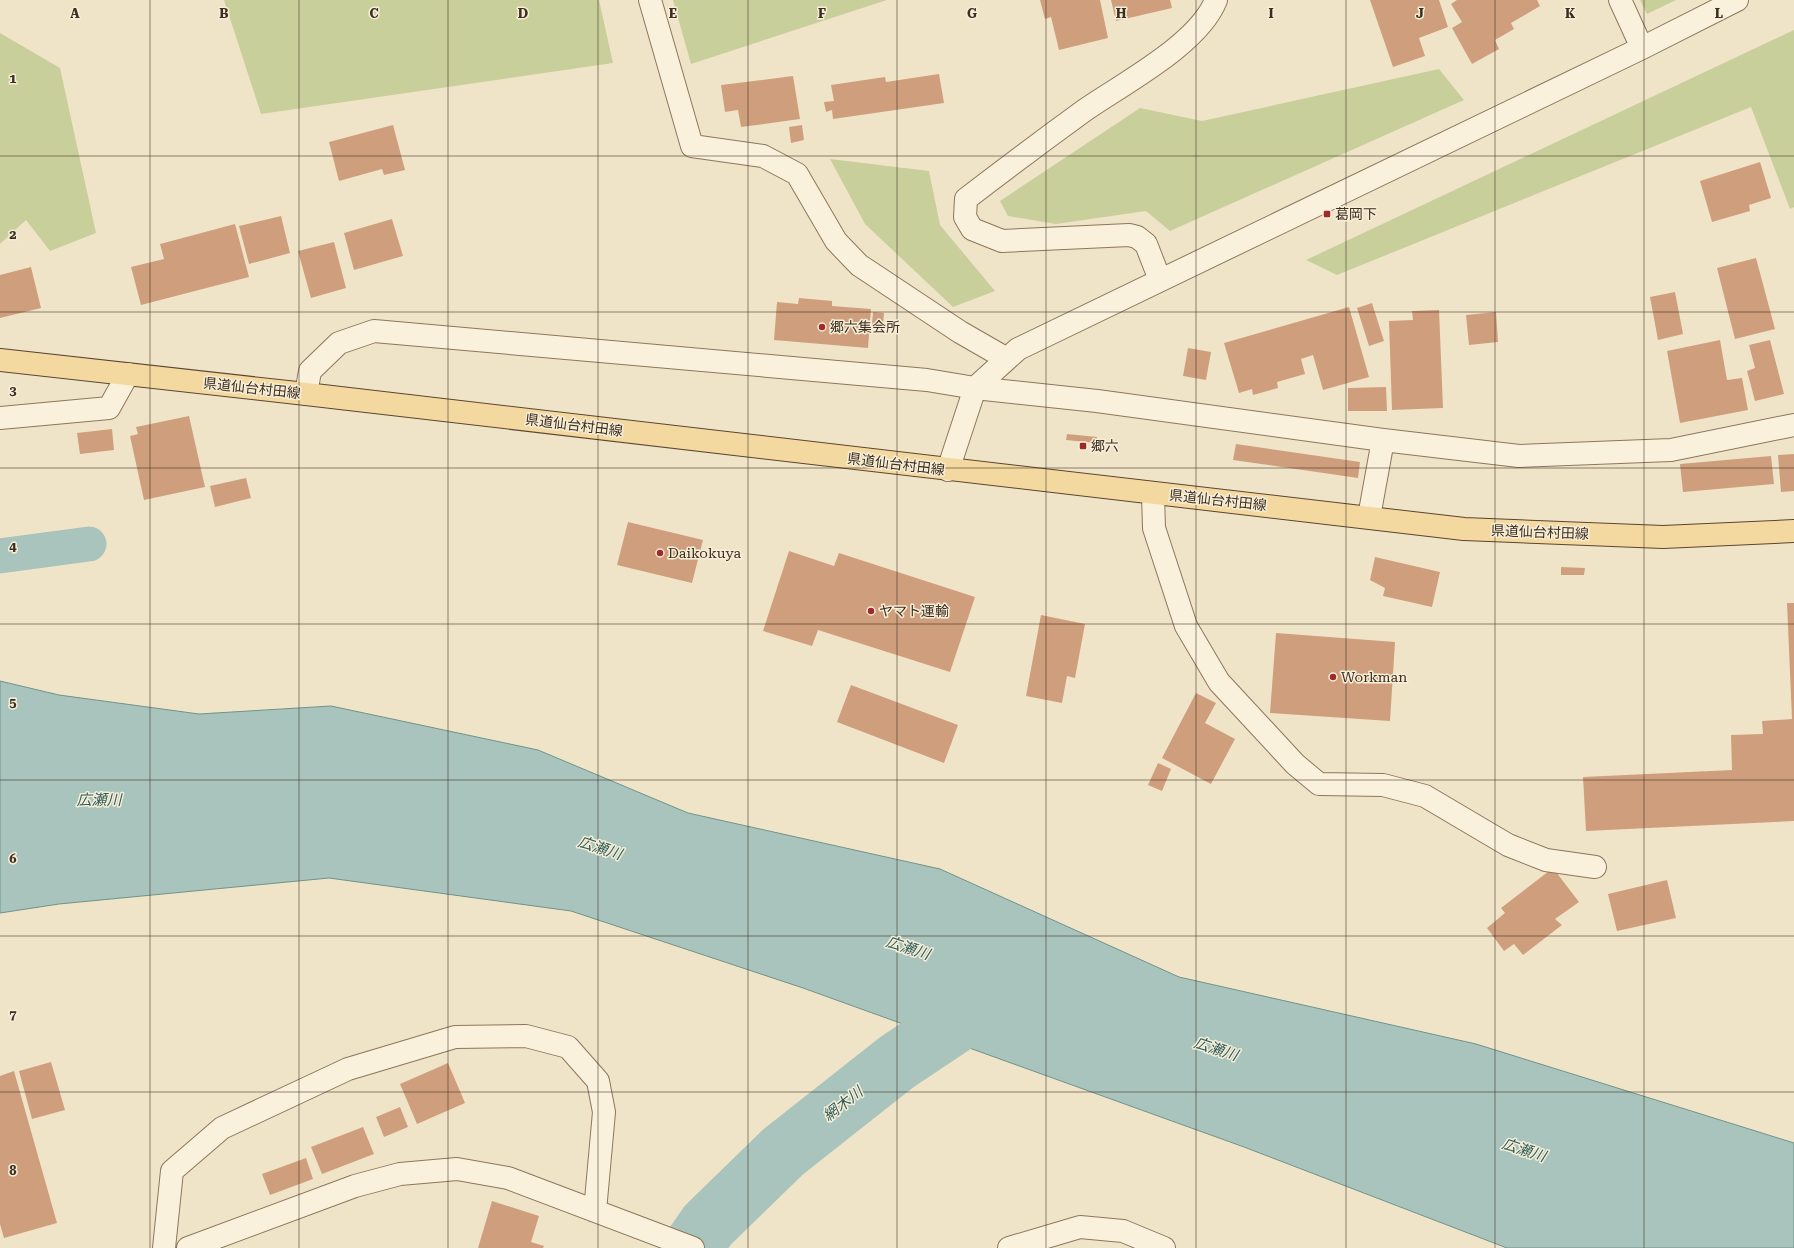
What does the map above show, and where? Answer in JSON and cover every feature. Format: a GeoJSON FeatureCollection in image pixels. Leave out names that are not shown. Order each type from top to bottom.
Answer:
{"type":"FeatureCollection","features":[{"type":"Feature","properties":{"kind":"main road","name":"県道仙台村田線"},"geometry":{"type":"LineString","coordinates":[[0,360],[306,394],[1153,494],[1369,517],[1464,529],[1664,537],[1794,531]]}},
{"type":"Feature","properties":{"kind":"street"},"geometry":{"type":"LineString","coordinates":[[650,0],[692,146],[763,156],[797,174],[836,241],[859,264],[960,332],[1007,359]]}},
{"type":"Feature","properties":{"kind":"street"},"geometry":{"type":"LineString","coordinates":[[1160,280],[1146,244],[1137,237],[1129,235],[1002,241],[972,229],[965,217],[966,199],[1086,110],[1170,52],[1196,31],[1212,11],[1216,0]]}},
{"type":"Feature","properties":{"kind":"street"},"geometry":{"type":"LineString","coordinates":[[1620,0],[1642,48]]}},
{"type":"Feature","properties":{"kind":"street"},"geometry":{"type":"LineString","coordinates":[[948,470],[975,388],[1018,349],[1642,48],[1737,0]]}},
{"type":"Feature","properties":{"kind":"street"},"geometry":{"type":"LineString","coordinates":[[306,394],[310,371],[339,343],[374,331],[927,380],[975,388],[1097,401],[1382,440],[1518,456],[1671,450],[1794,425]]}},
{"type":"Feature","properties":{"kind":"street"},"geometry":{"type":"LineString","coordinates":[[0,418],[109,408],[128,374]]}},
{"type":"Feature","properties":{"kind":"street"},"geometry":{"type":"LineString","coordinates":[[1369,517],[1382,440]]}},
{"type":"Feature","properties":{"kind":"street"},"geometry":{"type":"LineString","coordinates":[[1153,494],[1154,528],[1186,626],[1220,682],[1295,764],[1319,784],[1383,785],[1425,796],[1514,847],[1546,860],[1595,867]]}},
{"type":"Feature","properties":{"kind":"street"},"geometry":{"type":"LineString","coordinates":[[164,1248],[172,1171],[222,1128],[348,1069],[455,1037],[526,1036],[568,1047],[598,1081],[604,1112],[596,1211]]}},
{"type":"Feature","properties":{"kind":"street"},"geometry":{"type":"LineString","coordinates":[[188,1248],[355,1186],[407,1174],[457,1169],[508,1178],[694,1248]]}},
{"type":"Feature","properties":{"kind":"street"},"geometry":{"type":"LineString","coordinates":[[1009,1248],[1080,1227],[1123,1231],[1164,1248]]}},
{"type":"Feature","properties":{"kind":"green space"},"geometry":{"type":"Polygon","coordinates":[[[224,0],[599,0],[613,63],[261,114],[224,0]]]}},
{"type":"Feature","properties":{"kind":"green space"},"geometry":{"type":"Polygon","coordinates":[[[673,0],[887,0],[691,64],[673,0]]]}},
{"type":"Feature","properties":{"kind":"green space"},"geometry":{"type":"Polygon","coordinates":[[[1640,0],[1676,0],[1647,14],[1640,0]]]}},
{"type":"Feature","properties":{"kind":"green space"},"geometry":{"type":"Polygon","coordinates":[[[1794,30],[1794,207],[1790,209],[1751,107],[1337,275],[1306,260],[1794,30]]]}},
{"type":"Feature","properties":{"kind":"green space"},"geometry":{"type":"Polygon","coordinates":[[[0,33],[60,68],[96,233],[50,251],[26,220],[0,244],[0,33]]]}},
{"type":"Feature","properties":{"kind":"green space"},"geometry":{"type":"Polygon","coordinates":[[[1439,69],[1464,100],[1170,231],[1146,211],[1056,224],[1008,216],[1000,201],[1140,108],[1202,121],[1439,69]]]}},
{"type":"Feature","properties":{"kind":"green space"},"geometry":{"type":"Polygon","coordinates":[[[830,159],[929,171],[940,225],[995,291],[953,307],[865,224],[830,159]]]}},
{"type":"Feature","properties":{"kind":"water","name":"広瀬川"},"geometry":{"type":"Polygon","coordinates":[[[0,681],[59,695],[199,714],[331,706],[538,750],[688,813],[940,869],[1179,977],[1476,1044],[1794,1143],[1794,1248],[1507,1248],[1244,1147],[803,988],[571,911],[329,878],[59,904],[0,913],[0,681]]]}},
{"type":"Feature","properties":{"kind":"building"},"geometry":{"type":"Polygon","coordinates":[[[1040,0],[1100,0],[1108,38],[1059,50],[1051,17],[1045,19],[1040,0]]]}},
{"type":"Feature","properties":{"kind":"building"},"geometry":{"type":"Polygon","coordinates":[[[1111,0],[1170,0],[1172,8],[1116,21],[1111,0]]]}},
{"type":"Feature","properties":{"kind":"building"},"geometry":{"type":"Polygon","coordinates":[[[1370,0],[1439,0],[1448,27],[1419,38],[1425,56],[1393,67],[1370,0]]]}},
{"type":"Feature","properties":{"kind":"building"},"geometry":{"type":"Polygon","coordinates":[[[1457,0],[1537,0],[1540,6],[1511,23],[1514,29],[1495,40],[1499,49],[1472,64],[1452,28],[1462,22],[1451,4],[1457,0]]]}},
{"type":"Feature","properties":{"kind":"building"},"geometry":{"type":"Polygon","coordinates":[[[939,74],[944,103],[833,119],[832,110],[826,112],[824,102],[834,101],[831,85],[885,77],[886,82],[939,74]]]}},
{"type":"Feature","properties":{"kind":"building"},"geometry":{"type":"Polygon","coordinates":[[[793,76],[800,119],[741,127],[738,110],[725,112],[721,85],[793,76]]]}},
{"type":"Feature","properties":{"kind":"building"},"geometry":{"type":"Polygon","coordinates":[[[393,125],[405,170],[384,175],[382,169],[339,181],[329,142],[393,125]]]}},
{"type":"Feature","properties":{"kind":"building"},"geometry":{"type":"Polygon","coordinates":[[[802,125],[804,140],[791,143],[789,127],[802,125]]]}},
{"type":"Feature","properties":{"kind":"building"},"geometry":{"type":"Polygon","coordinates":[[[1760,162],[1771,198],[1749,205],[1750,211],[1712,222],[1700,181],[1760,162]]]}},
{"type":"Feature","properties":{"kind":"building"},"geometry":{"type":"Polygon","coordinates":[[[281,216],[290,253],[249,264],[239,226],[281,216]]]}},
{"type":"Feature","properties":{"kind":"building"},"geometry":{"type":"Polygon","coordinates":[[[392,219],[403,256],[354,270],[344,233],[392,219]]]}},
{"type":"Feature","properties":{"kind":"building"},"geometry":{"type":"Polygon","coordinates":[[[235,224],[249,277],[141,305],[131,267],[164,259],[160,244],[235,224]]]}},
{"type":"Feature","properties":{"kind":"building"},"geometry":{"type":"Polygon","coordinates":[[[334,242],[346,288],[311,298],[298,251],[334,242]]]}},
{"type":"Feature","properties":{"kind":"building"},"geometry":{"type":"Polygon","coordinates":[[[1756,258],[1775,329],[1735,339],[1717,268],[1756,258]]]}},
{"type":"Feature","properties":{"kind":"building"},"geometry":{"type":"Polygon","coordinates":[[[31,267],[41,308],[0,318],[0,275],[31,267]]]}},
{"type":"Feature","properties":{"kind":"building"},"geometry":{"type":"Polygon","coordinates":[[[1675,292],[1683,334],[1658,340],[1650,297],[1675,292]]]}},
{"type":"Feature","properties":{"kind":"building"},"geometry":{"type":"Polygon","coordinates":[[[799,298],[832,301],[832,306],[871,309],[868,348],[774,340],[777,302],[798,304],[799,298]]]}},
{"type":"Feature","properties":{"kind":"building"},"geometry":{"type":"Polygon","coordinates":[[[1372,303],[1384,341],[1369,346],[1357,308],[1372,303]]]}},
{"type":"Feature","properties":{"kind":"building"},"geometry":{"type":"Polygon","coordinates":[[[1349,307],[1369,377],[1323,390],[1313,355],[1301,359],[1305,374],[1277,382],[1278,388],[1253,395],[1252,389],[1239,393],[1224,343],[1349,307]]]}},
{"type":"Feature","properties":{"kind":"building"},"geometry":{"type":"Polygon","coordinates":[[[1439,310],[1443,408],[1392,410],[1389,321],[1413,320],[1412,311],[1439,310]]]}},
{"type":"Feature","properties":{"kind":"building"},"geometry":{"type":"Polygon","coordinates":[[[873,312],[884,313],[883,324],[872,324],[873,312]]]}},
{"type":"Feature","properties":{"kind":"building"},"geometry":{"type":"Polygon","coordinates":[[[1496,312],[1498,342],[1469,345],[1466,315],[1496,312]]]}},
{"type":"Feature","properties":{"kind":"building"},"geometry":{"type":"Polygon","coordinates":[[[1720,340],[1727,380],[1742,378],[1748,410],[1680,423],[1667,351],[1720,340]]]}},
{"type":"Feature","properties":{"kind":"building"},"geometry":{"type":"Polygon","coordinates":[[[1770,340],[1784,394],[1755,401],[1747,371],[1755,368],[1749,345],[1770,340]]]}},
{"type":"Feature","properties":{"kind":"building"},"geometry":{"type":"Polygon","coordinates":[[[1188,348],[1211,352],[1206,380],[1183,376],[1188,348]]]}},
{"type":"Feature","properties":{"kind":"building"},"geometry":{"type":"Polygon","coordinates":[[[1386,387],[1387,411],[1348,411],[1348,388],[1386,387]]]}},
{"type":"Feature","properties":{"kind":"building"},"geometry":{"type":"Polygon","coordinates":[[[189,416],[205,487],[144,500],[130,436],[138,434],[136,427],[189,416]]]}},
{"type":"Feature","properties":{"kind":"building"},"geometry":{"type":"Polygon","coordinates":[[[112,429],[114,450],[80,454],[77,433],[112,429]]]}},
{"type":"Feature","properties":{"kind":"building"},"geometry":{"type":"Polygon","coordinates":[[[1067,434],[1097,437],[1096,443],[1066,440],[1067,434]]]}},
{"type":"Feature","properties":{"kind":"building"},"geometry":{"type":"Polygon","coordinates":[[[1236,444],[1360,462],[1358,478],[1233,460],[1236,444]]]}},
{"type":"Feature","properties":{"kind":"building"},"geometry":{"type":"Polygon","coordinates":[[[1794,454],[1794,491],[1781,492],[1778,455],[1794,454]]]}},
{"type":"Feature","properties":{"kind":"building"},"geometry":{"type":"Polygon","coordinates":[[[1771,456],[1774,484],[1683,492],[1680,464],[1771,456]]]}},
{"type":"Feature","properties":{"kind":"building"},"geometry":{"type":"Polygon","coordinates":[[[246,478],[251,498],[215,507],[210,486],[246,478]]]}},
{"type":"Feature","properties":{"kind":"building","name":"Daikokuya"},"geometry":{"type":"Polygon","coordinates":[[[628,522],[703,540],[692,583],[617,565],[628,522]]]}},
{"type":"Feature","properties":{"kind":"building"},"geometry":{"type":"Polygon","coordinates":[[[789,551],[834,566],[839,553],[975,597],[950,672],[818,630],[812,646],[763,631],[789,551]]]}},
{"type":"Feature","properties":{"kind":"building"},"geometry":{"type":"Polygon","coordinates":[[[1375,557],[1440,572],[1432,607],[1383,596],[1385,588],[1370,580],[1375,557]]]}},
{"type":"Feature","properties":{"kind":"building"},"geometry":{"type":"Polygon","coordinates":[[[1561,567],[1585,568],[1584,575],[1561,575],[1561,567]]]}},
{"type":"Feature","properties":{"kind":"building"},"geometry":{"type":"Polygon","coordinates":[[[1787,603],[1794,603],[1794,821],[1586,831],[1583,777],[1732,770],[1731,735],[1763,734],[1762,721],[1792,719],[1787,603]]]}},
{"type":"Feature","properties":{"kind":"building"},"geometry":{"type":"Polygon","coordinates":[[[1041,615],[1085,624],[1075,678],[1067,676],[1062,703],[1026,696],[1041,615]]]}},
{"type":"Feature","properties":{"kind":"building"},"geometry":{"type":"Polygon","coordinates":[[[1276,633],[1395,642],[1390,721],[1270,713],[1276,633]]]}},
{"type":"Feature","properties":{"kind":"building"},"geometry":{"type":"Polygon","coordinates":[[[851,685],[958,725],[944,763],[837,722],[851,685]]]}},
{"type":"Feature","properties":{"kind":"building"},"geometry":{"type":"Polygon","coordinates":[[[1196,693],[1216,703],[1205,723],[1235,739],[1211,784],[1162,758],[1196,693]]]}},
{"type":"Feature","properties":{"kind":"building"},"geometry":{"type":"Polygon","coordinates":[[[1158,763],[1171,769],[1162,791],[1148,785],[1158,763]]]}},
{"type":"Feature","properties":{"kind":"building"},"geometry":{"type":"Polygon","coordinates":[[[1553,868],[1579,902],[1555,919],[1562,925],[1523,955],[1514,944],[1504,951],[1487,928],[1505,913],[1501,908],[1553,868]]]}},
{"type":"Feature","properties":{"kind":"building"},"geometry":{"type":"Polygon","coordinates":[[[1667,880],[1676,918],[1617,931],[1608,894],[1667,880]]]}},
{"type":"Feature","properties":{"kind":"building"},"geometry":{"type":"Polygon","coordinates":[[[51,1062],[65,1110],[32,1119],[19,1071],[51,1062]]]}},
{"type":"Feature","properties":{"kind":"building"},"geometry":{"type":"Polygon","coordinates":[[[448,1063],[465,1103],[417,1124],[400,1084],[448,1063]]]}},
{"type":"Feature","properties":{"kind":"building"},"geometry":{"type":"Polygon","coordinates":[[[14,1071],[57,1223],[4,1238],[0,1224],[0,1076],[14,1071]]]}},
{"type":"Feature","properties":{"kind":"building"},"geometry":{"type":"Polygon","coordinates":[[[400,1107],[408,1127],[384,1137],[376,1117],[400,1107]]]}},
{"type":"Feature","properties":{"kind":"building"},"geometry":{"type":"Polygon","coordinates":[[[363,1127],[374,1154],[322,1174],[311,1147],[363,1127]]]}},
{"type":"Feature","properties":{"kind":"building"},"geometry":{"type":"Polygon","coordinates":[[[306,1158],[313,1179],[270,1195],[262,1174],[306,1158]]]}},
{"type":"Feature","properties":{"kind":"building"},"geometry":{"type":"Polygon","coordinates":[[[492,1201],[539,1216],[531,1242],[544,1246],[543,1248],[478,1248],[492,1201]]]}},
{"type":"Feature","properties":{"kind":"waterway"},"geometry":{"type":"LineString","coordinates":[[0,556],[89,544]]}},
{"type":"Feature","properties":{"kind":"waterway","name":"網木川"},"geometry":{"type":"LineString","coordinates":[[692,1248],[708,1225],[783,1152],[897,1062],[1005,990]]}},
{"type":"Feature","properties":{"kind":"place","name":"葛岡下"},"geometry":{"type":"Point","coordinates":[1327,214]}},
{"type":"Feature","properties":{"kind":"place","name":"郷六集会所"},"geometry":{"type":"Point","coordinates":[822,327]}},
{"type":"Feature","properties":{"kind":"place","name":"郷六"},"geometry":{"type":"Point","coordinates":[1083,446]}},
{"type":"Feature","properties":{"kind":"place","name":"Daikokuya"},"geometry":{"type":"Point","coordinates":[660,553]}},
{"type":"Feature","properties":{"kind":"place","name":"ヤマト運輸"},"geometry":{"type":"Point","coordinates":[871,611]}},
{"type":"Feature","properties":{"kind":"place","name":"Workman"},"geometry":{"type":"Point","coordinates":[1333,677]}}]}
